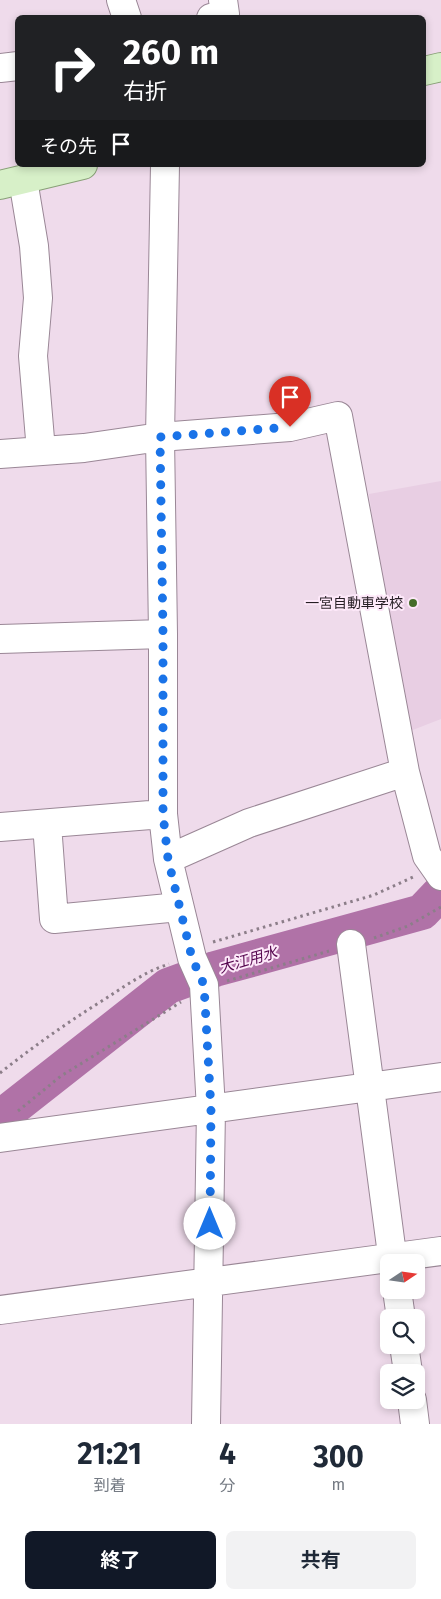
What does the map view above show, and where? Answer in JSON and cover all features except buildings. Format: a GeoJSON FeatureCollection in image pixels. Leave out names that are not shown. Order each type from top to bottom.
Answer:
{"type":"FeatureCollection","features":[{"type":"Feature","properties":{"kind":"main road"},"geometry":{"type":"LineString","coordinates":[[426,70],[441,66]]}},
{"type":"Feature","properties":{"kind":"main road"},"geometry":{"type":"LineString","coordinates":[[11,182],[75,167]]}},
{"type":"Feature","properties":{"kind":"street"},"geometry":{"type":"LineString","coordinates":[[121,0],[126,15]]}},
{"type":"Feature","properties":{"kind":"street"},"geometry":{"type":"LineString","coordinates":[[222,15],[226,14],[224,0]]}},
{"type":"Feature","properties":{"kind":"street"},"geometry":{"type":"LineString","coordinates":[[0,68],[15,66]]}},
{"type":"Feature","properties":{"kind":"street"},"geometry":{"type":"LineString","coordinates":[[165,167],[160,437],[163,814],[168,859],[192,958],[204,985],[211,1109],[210,1281],[206,1424]]}},
{"type":"Feature","properties":{"kind":"street"},"geometry":{"type":"LineString","coordinates":[[11,182],[34,246],[38,298],[33,356],[41,451]]}},
{"type":"Feature","properties":{"kind":"street"},"geometry":{"type":"LineString","coordinates":[[0,454],[84,448],[160,437],[290,427],[338,416],[405,772],[427,856],[439,873]]}},
{"type":"Feature","properties":{"kind":"street"},"geometry":{"type":"LineString","coordinates":[[0,639],[163,634]]}},
{"type":"Feature","properties":{"kind":"street"},"geometry":{"type":"LineString","coordinates":[[168,859],[249,822],[405,772]]}},
{"type":"Feature","properties":{"kind":"street"},"geometry":{"type":"LineString","coordinates":[[0,828],[163,814]]}},
{"type":"Feature","properties":{"kind":"street"},"geometry":{"type":"LineString","coordinates":[[47,824],[54,919],[180,907]]}},
{"type":"Feature","properties":{"kind":"street"},"geometry":{"type":"LineString","coordinates":[[351,944],[392,1254]]}},
{"type":"Feature","properties":{"kind":"street"},"geometry":{"type":"LineString","coordinates":[[0,1138],[441,1077]]}},
{"type":"Feature","properties":{"kind":"street"},"geometry":{"type":"LineString","coordinates":[[425,1254],[441,1251]]}},
{"type":"Feature","properties":{"kind":"street"},"geometry":{"type":"LineString","coordinates":[[0,1310],[210,1281],[380,1261]]}},
{"type":"Feature","properties":{"kind":"street"},"geometry":{"type":"LineString","coordinates":[[413,1409],[415,1424]]}},
{"type":"Feature","properties":{"kind":"shaded area","name":"一宮自動車学校"},"geometry":{"type":"Polygon","coordinates":[[[441,481],[441,719],[405,733],[369,494],[441,481]]]}},
{"type":"Feature","properties":{"kind":"waterway","name":"大江用水"},"geometry":{"type":"LineString","coordinates":[[0,1118],[168,986],[215,969],[422,912],[441,892]]}},
{"type":"Feature","properties":{"kind":"place","name":"一宮自動車学校"},"geometry":{"type":"Point","coordinates":[413,603]}},
{"type":"Feature","properties":{"kind":"route"},"geometry":{"type":"LineString","coordinates":[[210,1224],[211,1109],[204,985],[192,958],[168,859],[163,814],[160,437],[290,427]]}}]}
